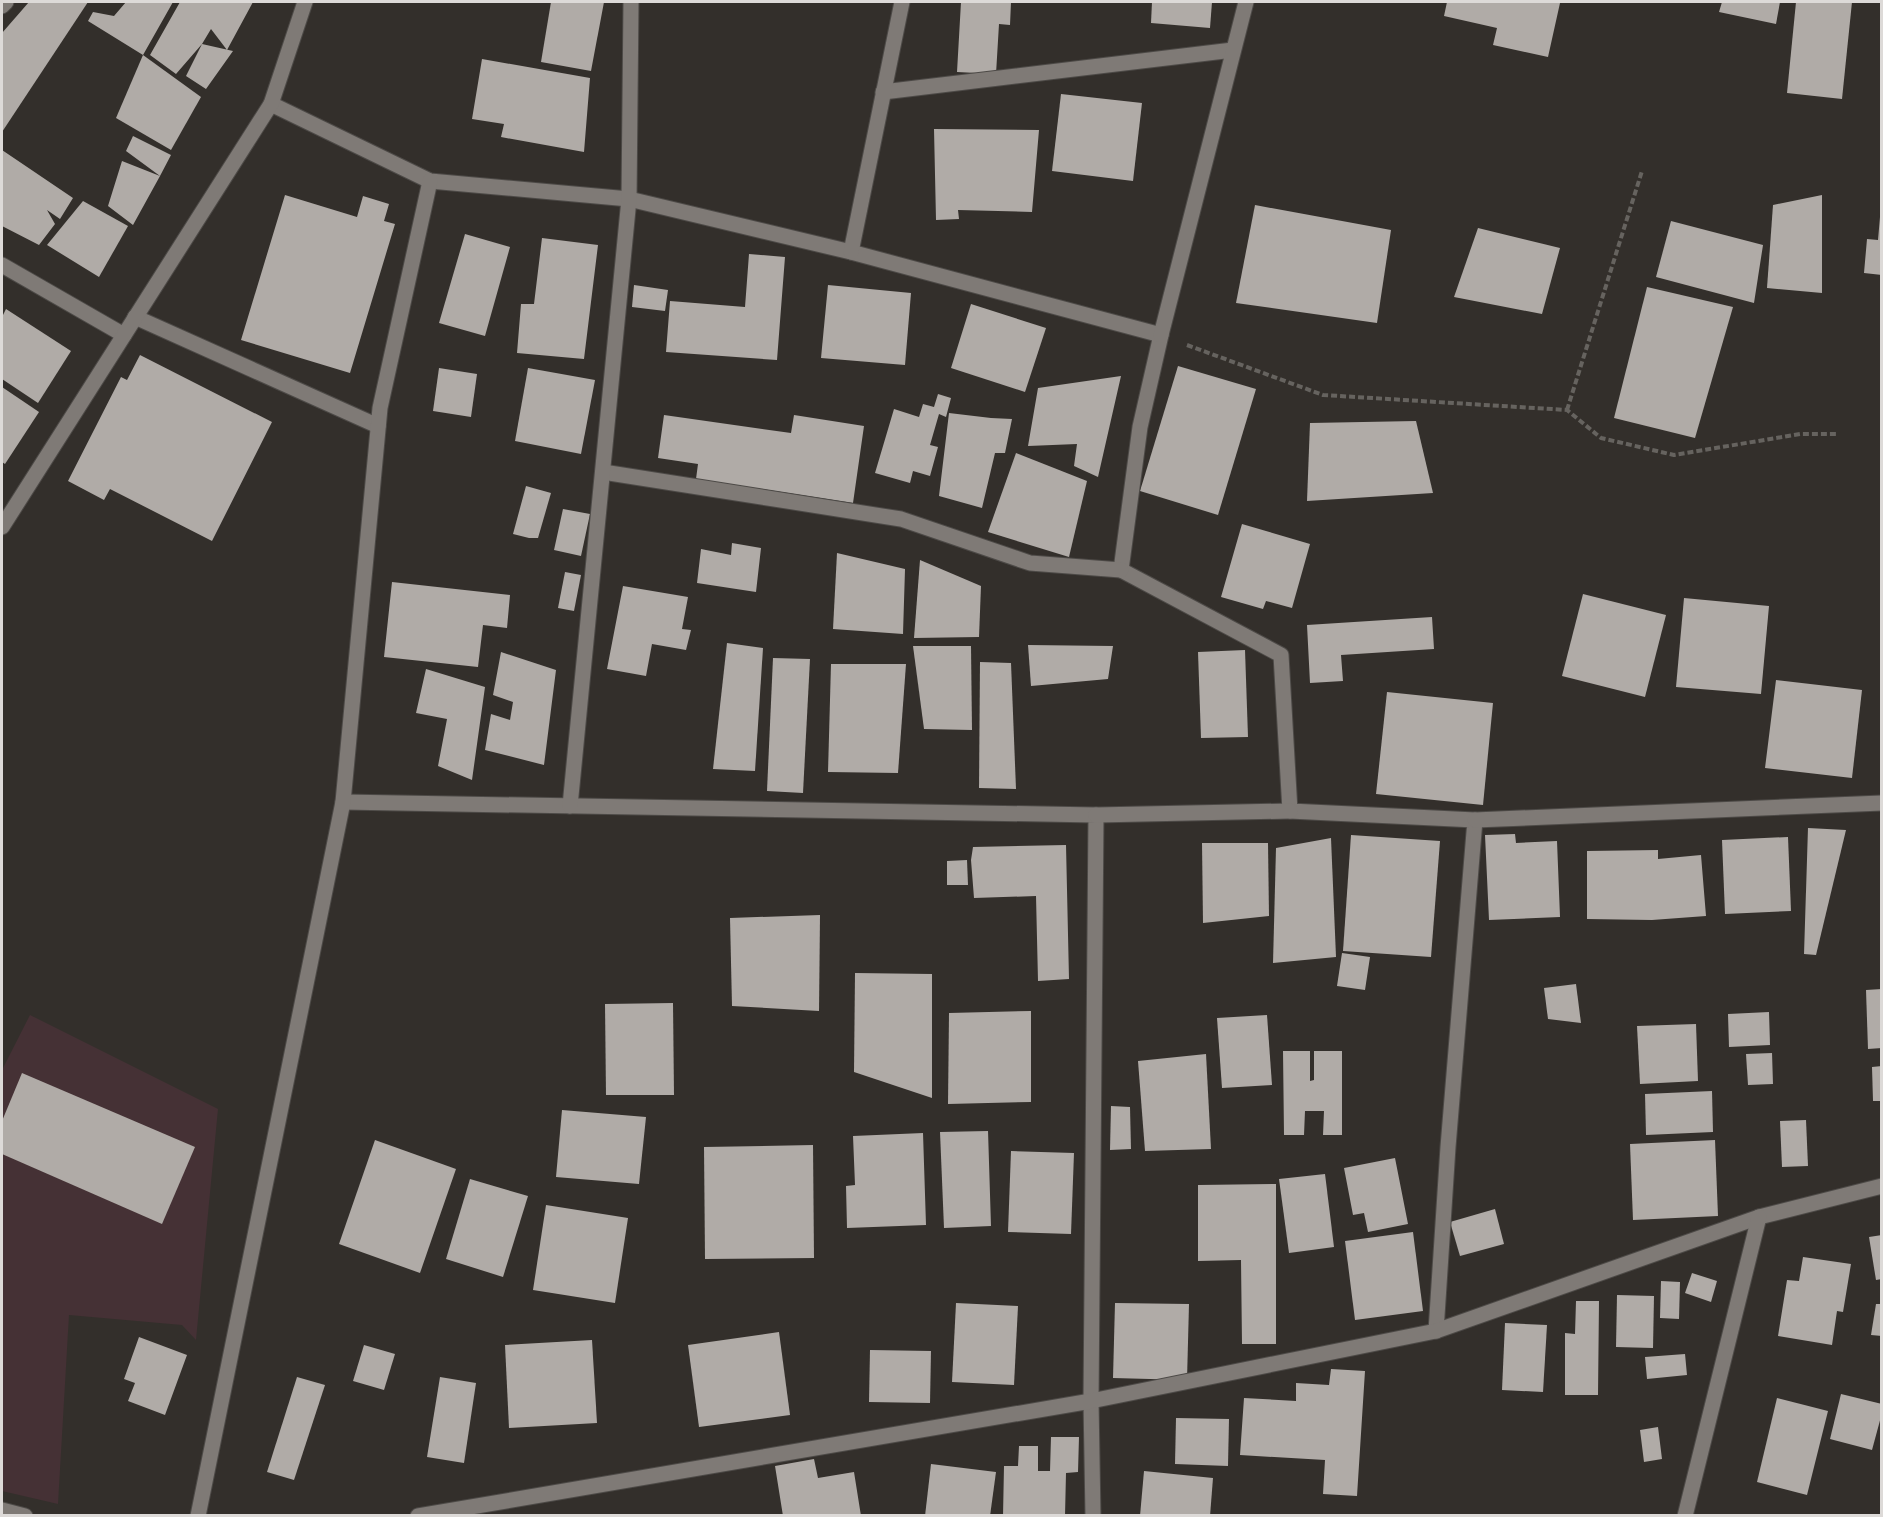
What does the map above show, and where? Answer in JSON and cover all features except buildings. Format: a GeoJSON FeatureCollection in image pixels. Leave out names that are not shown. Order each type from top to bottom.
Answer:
{"type":"FeatureCollection","features":[{"type":"Feature","properties":{"kind":"street"},"geometry":{"type":"LineString","coordinates":[[2,6],[6,2]]}},
{"type":"Feature","properties":{"kind":"street"},"geometry":{"type":"LineString","coordinates":[[2,527],[271,104],[305,2]]}},
{"type":"Feature","properties":{"kind":"street"},"geometry":{"type":"LineString","coordinates":[[570,806],[629,199],[631,2]]}},
{"type":"Feature","properties":{"kind":"street"},"geometry":{"type":"LineString","coordinates":[[851,252],[902,2]]}},
{"type":"Feature","properties":{"kind":"street"},"geometry":{"type":"LineString","coordinates":[[1121,570],[1140,427],[1161,335],[1246,2]]}},
{"type":"Feature","properties":{"kind":"street"},"geometry":{"type":"LineString","coordinates":[[883,92],[1233,50]]}},
{"type":"Feature","properties":{"kind":"street"},"geometry":{"type":"LineString","coordinates":[[271,104],[430,181],[629,199],[851,252],[1161,335]]}},
{"type":"Feature","properties":{"kind":"street"},"geometry":{"type":"LineString","coordinates":[[198,1515],[343,802],[380,408],[430,181]]}},
{"type":"Feature","properties":{"kind":"street"},"geometry":{"type":"LineString","coordinates":[[2,265],[124,335]]}},
{"type":"Feature","properties":{"kind":"street"},"geometry":{"type":"LineString","coordinates":[[135,317],[378,426]]}},
{"type":"Feature","properties":{"kind":"street"},"geometry":{"type":"LineString","coordinates":[[603,472],[901,519],[1030,563],[1121,570],[1281,655],[1290,811]]}},
{"type":"Feature","properties":{"kind":"street"},"geometry":{"type":"LineString","coordinates":[[343,802],[1096,815],[1290,811],[1475,820],[1881,803]]}},
{"type":"Feature","properties":{"kind":"street"},"geometry":{"type":"LineString","coordinates":[[1093,1515],[1091,1401],[1096,815]]}},
{"type":"Feature","properties":{"kind":"street"},"geometry":{"type":"LineString","coordinates":[[1436,1331],[1448,1147],[1475,820]]}},
{"type":"Feature","properties":{"kind":"street"},"geometry":{"type":"LineString","coordinates":[[418,1515],[1091,1401],[1436,1331],[1759,1217],[1881,1186]]}},
{"type":"Feature","properties":{"kind":"street"},"geometry":{"type":"LineString","coordinates":[[1685,1515],[1759,1217]]}},
{"type":"Feature","properties":{"kind":"street"},"geometry":{"type":"LineString","coordinates":[[2,1510],[25,1515]]}},
{"type":"Feature","properties":{"kind":"path"},"geometry":{"type":"LineString","coordinates":[[1567,410],[1642,171]]}},
{"type":"Feature","properties":{"kind":"path"},"geometry":{"type":"LineString","coordinates":[[1161,335],[1323,395],[1567,410],[1601,438],[1674,455],[1800,434],[1838,434]]}},
{"type":"Feature","properties":{"kind":"shaded area"},"geometry":{"type":"Polygon","coordinates":[[[30,1015],[218,1109],[196,1340],[182,1325],[69,1315],[58,1504],[2,1491],[2,1070],[30,1015]]]}}]}
